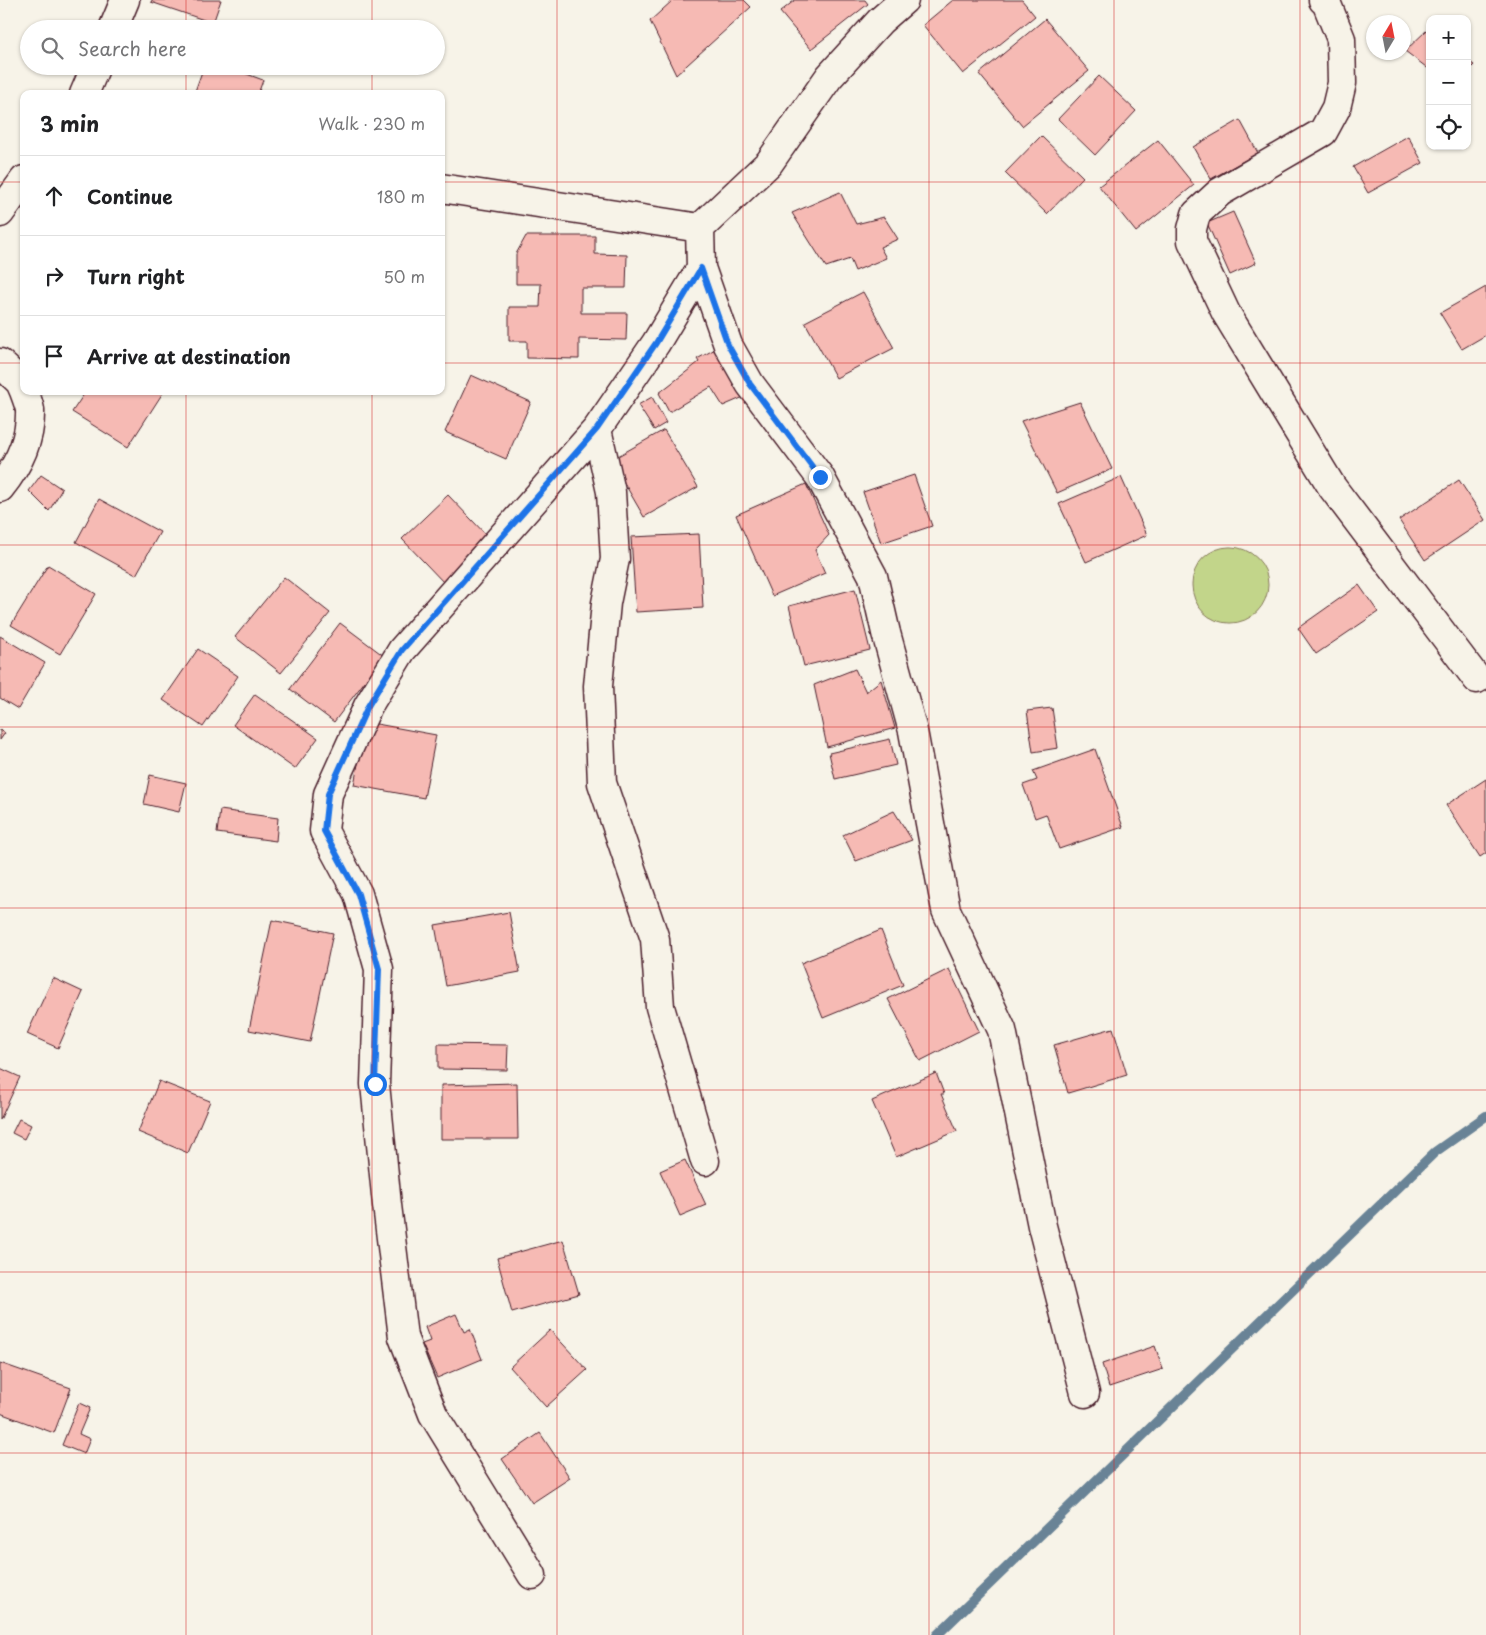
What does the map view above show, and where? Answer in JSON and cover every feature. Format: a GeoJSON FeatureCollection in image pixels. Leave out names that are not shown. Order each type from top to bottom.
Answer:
{"type":"FeatureCollection","features":[{"type":"Feature","properties":{"kind":"street"},"geometry":{"type":"LineString","coordinates":[[117,20],[125,0]]}},
{"type":"Feature","properties":{"kind":"street"},"geometry":{"type":"LineString","coordinates":[[904,0],[880,20],[829,77],[769,163],[700,228],[701,268],[728,345],[750,384],[820,477],[873,576],[886,633],[913,731],[946,910],[1002,1030],[1042,1226],[1085,1393]]}},
{"type":"Feature","properties":{"kind":"street"},"geometry":{"type":"LineString","coordinates":[[1323,0],[1326,2],[1341,38],[1342,83],[1336,108],[1323,132],[1220,192],[1196,214],[1192,229],[1192,241],[1226,313],[1332,487],[1477,679]]}},
{"type":"Feature","properties":{"kind":"street"},"geometry":{"type":"LineString","coordinates":[[86,90],[92,75]]}},
{"type":"Feature","properties":{"kind":"street"},"geometry":{"type":"LineString","coordinates":[[0,213],[20,186]]}},
{"type":"Feature","properties":{"kind":"street"},"geometry":{"type":"LineString","coordinates":[[445,189],[700,228]]}},
{"type":"Feature","properties":{"kind":"street"},"geometry":{"type":"LineString","coordinates":[[532,1575],[434,1414],[403,1337],[375,1084],[379,969],[358,894],[324,831],[328,794],[368,706],[402,650],[597,429],[656,343],[701,268]]}},
{"type":"Feature","properties":{"kind":"street"},"geometry":{"type":"LineString","coordinates":[[0,363],[20,382]]}},
{"type":"Feature","properties":{"kind":"street"},"geometry":{"type":"LineString","coordinates":[[0,488],[10,476],[27,439],[30,408],[25,395]]}},
{"type":"Feature","properties":{"kind":"street"},"geometry":{"type":"LineString","coordinates":[[597,429],[611,492],[615,559],[606,604],[598,686],[602,783],[655,940],[660,1007],[705,1161]]}},
{"type":"Feature","properties":{"kind":"green space"},"geometry":{"type":"Polygon","coordinates":[[[1230,547],[1245,550],[1257,558],[1265,570],[1268,585],[1265,600],[1257,612],[1245,620],[1230,623],[1215,620],[1203,612],[1195,600],[1192,585],[1195,570],[1203,558],[1215,550],[1230,547]]]}},
{"type":"Feature","properties":{"kind":"building"},"geometry":{"type":"Polygon","coordinates":[[[152,0],[221,0],[214,20],[204,20],[151,2],[152,0]]]}},
{"type":"Feature","properties":{"kind":"building"},"geometry":{"type":"Polygon","coordinates":[[[673,0],[744,0],[751,7],[676,75],[650,21],[673,0]]]}},
{"type":"Feature","properties":{"kind":"building"},"geometry":{"type":"Polygon","coordinates":[[[795,0],[865,0],[868,4],[811,49],[780,12],[795,0]]]}},
{"type":"Feature","properties":{"kind":"building"},"geometry":{"type":"Polygon","coordinates":[[[953,0],[1022,0],[1035,16],[963,74],[923,25],[953,0]]]}},
{"type":"Feature","properties":{"kind":"building"},"geometry":{"type":"Polygon","coordinates":[[[1045,19],[1089,71],[1022,126],[979,74],[1045,19]]]}},
{"type":"Feature","properties":{"kind":"building"},"geometry":{"type":"Polygon","coordinates":[[[1426,31],[1426,67],[1411,56],[1411,45],[1426,31]]]}},
{"type":"Feature","properties":{"kind":"building"},"geometry":{"type":"Polygon","coordinates":[[[201,75],[249,75],[263,80],[259,90],[195,90],[201,75]]]}},
{"type":"Feature","properties":{"kind":"building"},"geometry":{"type":"Polygon","coordinates":[[[1099,76],[1136,111],[1095,155],[1058,119],[1099,76]]]}},
{"type":"Feature","properties":{"kind":"building"},"geometry":{"type":"Polygon","coordinates":[[[1240,120],[1258,153],[1211,179],[1193,147],[1240,120]]]}},
{"type":"Feature","properties":{"kind":"building"},"geometry":{"type":"Polygon","coordinates":[[[1041,136],[1083,177],[1047,214],[1005,173],[1041,136]]]}},
{"type":"Feature","properties":{"kind":"building"},"geometry":{"type":"Polygon","coordinates":[[[1408,136],[1423,163],[1368,193],[1353,167],[1408,136]]]}},
{"type":"Feature","properties":{"kind":"building"},"geometry":{"type":"Polygon","coordinates":[[[1158,140],[1194,185],[1136,232],[1099,186],[1158,140]]]}},
{"type":"Feature","properties":{"kind":"building"},"geometry":{"type":"Polygon","coordinates":[[[840,192],[856,224],[884,217],[898,239],[880,247],[886,258],[855,271],[850,259],[826,267],[792,213],[840,192]]]}},
{"type":"Feature","properties":{"kind":"building"},"geometry":{"type":"Polygon","coordinates":[[[1233,212],[1256,263],[1230,275],[1207,223],[1233,212]]]}},
{"type":"Feature","properties":{"kind":"building"},"geometry":{"type":"Polygon","coordinates":[[[526,236],[595,236],[595,254],[627,255],[626,288],[581,288],[581,313],[627,313],[626,340],[579,339],[579,359],[527,358],[527,341],[509,341],[509,307],[540,307],[541,284],[516,284],[516,254],[526,236]]]}},
{"type":"Feature","properties":{"kind":"building"},"geometry":{"type":"Polygon","coordinates":[[[1486,287],[1486,335],[1462,349],[1440,313],[1486,287]]]}},
{"type":"Feature","properties":{"kind":"building"},"geometry":{"type":"Polygon","coordinates":[[[863,292],[894,348],[836,378],[805,322],[863,292]]]}},
{"type":"Feature","properties":{"kind":"building"},"geometry":{"type":"Polygon","coordinates":[[[717,348],[746,396],[723,406],[711,387],[669,412],[659,393],[699,362],[697,359],[717,348]]]}},
{"type":"Feature","properties":{"kind":"building"},"geometry":{"type":"Polygon","coordinates":[[[471,375],[531,402],[506,459],[445,432],[471,375]]]}},
{"type":"Feature","properties":{"kind":"building"},"geometry":{"type":"Polygon","coordinates":[[[83,395],[161,395],[128,447],[72,412],[83,395]]]}},
{"type":"Feature","properties":{"kind":"building"},"geometry":{"type":"Polygon","coordinates":[[[652,397],[666,423],[654,430],[638,405],[652,397]]]}},
{"type":"Feature","properties":{"kind":"building"},"geometry":{"type":"Polygon","coordinates":[[[1080,402],[1112,469],[1057,493],[1021,421],[1080,402]]]}},
{"type":"Feature","properties":{"kind":"building"},"geometry":{"type":"Polygon","coordinates":[[[664,430],[698,487],[644,517],[611,460],[664,430]]]}},
{"type":"Feature","properties":{"kind":"building"},"geometry":{"type":"Polygon","coordinates":[[[41,475],[62,489],[49,511],[29,491],[41,475]]]}},
{"type":"Feature","properties":{"kind":"building"},"geometry":{"type":"Polygon","coordinates":[[[914,475],[932,526],[881,543],[863,492],[914,475]]]}},
{"type":"Feature","properties":{"kind":"building"},"geometry":{"type":"Polygon","coordinates":[[[1121,477],[1147,535],[1086,562],[1059,504],[1121,477]]]}},
{"type":"Feature","properties":{"kind":"building"},"geometry":{"type":"Polygon","coordinates":[[[1459,480],[1485,520],[1425,560],[1399,520],[1459,480]]]}},
{"type":"Feature","properties":{"kind":"building"},"geometry":{"type":"Polygon","coordinates":[[[806,484],[829,535],[815,550],[825,573],[772,596],[736,515],[806,484]]]}},
{"type":"Feature","properties":{"kind":"building"},"geometry":{"type":"Polygon","coordinates":[[[448,495],[492,541],[446,585],[402,539],[448,495]]]}},
{"type":"Feature","properties":{"kind":"building"},"geometry":{"type":"Polygon","coordinates":[[[99,499],[160,532],[136,575],[76,542],[99,499]]]}},
{"type":"Feature","properties":{"kind":"building"},"geometry":{"type":"Polygon","coordinates":[[[699,534],[703,608],[636,612],[631,537],[699,534]]]}},
{"type":"Feature","properties":{"kind":"building"},"geometry":{"type":"Polygon","coordinates":[[[48,565],[96,594],[60,654],[11,625],[48,565]]]}},
{"type":"Feature","properties":{"kind":"building"},"geometry":{"type":"Polygon","coordinates":[[[284,577],[330,613],[281,673],[235,637],[284,577]]]}},
{"type":"Feature","properties":{"kind":"building"},"geometry":{"type":"Polygon","coordinates":[[[1359,585],[1378,612],[1316,654],[1298,628],[1359,585]]]}},
{"type":"Feature","properties":{"kind":"building"},"geometry":{"type":"Polygon","coordinates":[[[855,589],[870,650],[804,666],[789,606],[855,589]]]}},
{"type":"Feature","properties":{"kind":"building"},"geometry":{"type":"Polygon","coordinates":[[[340,623],[384,656],[334,722],[290,689],[340,623]]]}},
{"type":"Feature","properties":{"kind":"building"},"geometry":{"type":"Polygon","coordinates":[[[0,636],[45,663],[18,709],[0,698],[0,636]]]}},
{"type":"Feature","properties":{"kind":"building"},"geometry":{"type":"Polygon","coordinates":[[[198,649],[238,676],[203,727],[163,700],[198,649]]]}},
{"type":"Feature","properties":{"kind":"building"},"geometry":{"type":"Polygon","coordinates":[[[855,669],[866,692],[881,680],[895,728],[827,747],[814,685],[855,669]]]}},
{"type":"Feature","properties":{"kind":"building"},"geometry":{"type":"Polygon","coordinates":[[[255,694],[318,738],[295,769],[233,725],[255,694]]]}},
{"type":"Feature","properties":{"kind":"building"},"geometry":{"type":"Polygon","coordinates":[[[1052,708],[1058,748],[1033,752],[1027,711],[1052,708]]]}},
{"type":"Feature","properties":{"kind":"building"},"geometry":{"type":"Polygon","coordinates":[[[366,722],[436,735],[424,798],[354,785],[366,722]]]}},
{"type":"Feature","properties":{"kind":"building"},"geometry":{"type":"Polygon","coordinates":[[[0,730],[5,733],[0,740],[0,730]]]}},
{"type":"Feature","properties":{"kind":"building"},"geometry":{"type":"Polygon","coordinates":[[[890,739],[896,765],[835,779],[829,753],[890,739]]]}},
{"type":"Feature","properties":{"kind":"building"},"geometry":{"type":"Polygon","coordinates":[[[1095,749],[1123,827],[1059,849],[1046,814],[1035,818],[1023,785],[1037,780],[1033,771],[1095,749]]]}},
{"type":"Feature","properties":{"kind":"building"},"geometry":{"type":"Polygon","coordinates":[[[150,775],[186,783],[179,812],[144,804],[150,775]]]}},
{"type":"Feature","properties":{"kind":"building"},"geometry":{"type":"Polygon","coordinates":[[[1486,779],[1486,853],[1480,857],[1446,805],[1486,779]]]}},
{"type":"Feature","properties":{"kind":"building"},"geometry":{"type":"Polygon","coordinates":[[[220,810],[278,818],[276,841],[217,833],[220,810]]]}},
{"type":"Feature","properties":{"kind":"building"},"geometry":{"type":"Polygon","coordinates":[[[894,811],[912,840],[856,861],[843,835],[894,811]]]}},
{"type":"Feature","properties":{"kind":"building"},"geometry":{"type":"Polygon","coordinates":[[[509,912],[520,972],[446,986],[435,925],[509,912]]]}},
{"type":"Feature","properties":{"kind":"building"},"geometry":{"type":"Polygon","coordinates":[[[272,920],[333,933],[310,1042],[249,1030],[272,920]]]}},
{"type":"Feature","properties":{"kind":"building"},"geometry":{"type":"Polygon","coordinates":[[[881,930],[903,985],[823,1018],[801,963],[881,930]]]}},
{"type":"Feature","properties":{"kind":"building"},"geometry":{"type":"Polygon","coordinates":[[[949,969],[979,1031],[920,1061],[888,999],[949,969]]]}},
{"type":"Feature","properties":{"kind":"building"},"geometry":{"type":"Polygon","coordinates":[[[53,978],[83,992],[58,1048],[27,1034],[53,978]]]}},
{"type":"Feature","properties":{"kind":"building"},"geometry":{"type":"Polygon","coordinates":[[[1113,1028],[1127,1075],[1068,1093],[1054,1045],[1113,1028]]]}},
{"type":"Feature","properties":{"kind":"building"},"geometry":{"type":"Polygon","coordinates":[[[438,1044],[508,1045],[507,1070],[438,1069],[438,1044]]]}},
{"type":"Feature","properties":{"kind":"building"},"geometry":{"type":"Polygon","coordinates":[[[0,1068],[20,1077],[0,1120],[0,1068]]]}},
{"type":"Feature","properties":{"kind":"building"},"geometry":{"type":"Polygon","coordinates":[[[936,1073],[944,1094],[941,1094],[957,1131],[896,1157],[872,1101],[936,1073]]]}},
{"type":"Feature","properties":{"kind":"building"},"geometry":{"type":"Polygon","coordinates":[[[159,1081],[210,1101],[188,1153],[138,1132],[159,1081]]]}},
{"type":"Feature","properties":{"kind":"building"},"geometry":{"type":"Polygon","coordinates":[[[517,1083],[518,1139],[441,1139],[441,1085],[517,1083]]]}},
{"type":"Feature","properties":{"kind":"building"},"geometry":{"type":"Polygon","coordinates":[[[19,1119],[31,1125],[24,1139],[12,1133],[19,1119]]]}},
{"type":"Feature","properties":{"kind":"building"},"geometry":{"type":"Polygon","coordinates":[[[685,1160],[706,1205],[680,1216],[660,1171],[685,1160]]]}},
{"type":"Feature","properties":{"kind":"building"},"geometry":{"type":"Polygon","coordinates":[[[563,1240],[579,1294],[512,1313],[497,1258],[563,1240]]]}},
{"type":"Feature","properties":{"kind":"building"},"geometry":{"type":"Polygon","coordinates":[[[456,1314],[464,1332],[470,1329],[482,1359],[437,1378],[422,1344],[430,1341],[425,1327],[456,1314]]]}},
{"type":"Feature","properties":{"kind":"building"},"geometry":{"type":"Polygon","coordinates":[[[550,1330],[587,1370],[546,1407],[510,1367],[550,1330]]]}},
{"type":"Feature","properties":{"kind":"building"},"geometry":{"type":"Polygon","coordinates":[[[1155,1346],[1163,1369],[1109,1387],[1102,1364],[1155,1346]]]}},
{"type":"Feature","properties":{"kind":"building"},"geometry":{"type":"Polygon","coordinates":[[[0,1363],[71,1388],[54,1433],[0,1413],[0,1363]]]}},
{"type":"Feature","properties":{"kind":"building"},"geometry":{"type":"Polygon","coordinates":[[[79,1403],[90,1408],[79,1434],[90,1439],[84,1454],[62,1445],[79,1403]]]}},
{"type":"Feature","properties":{"kind":"building"},"geometry":{"type":"Polygon","coordinates":[[[540,1433],[570,1478],[532,1503],[502,1459],[540,1433]]]}},
{"type":"Feature","properties":{"kind":"waterway"},"geometry":{"type":"LineString","coordinates":[[937,1635],[1435,1152],[1486,1116]]}},
{"type":"Feature","properties":{"kind":"route"},"geometry":{"type":"LineString","coordinates":[[375,1084],[379,969],[358,894],[324,831],[328,794],[368,706],[402,650],[597,429],[656,343],[701,268],[728,345],[750,384],[820,477]]}}]}
